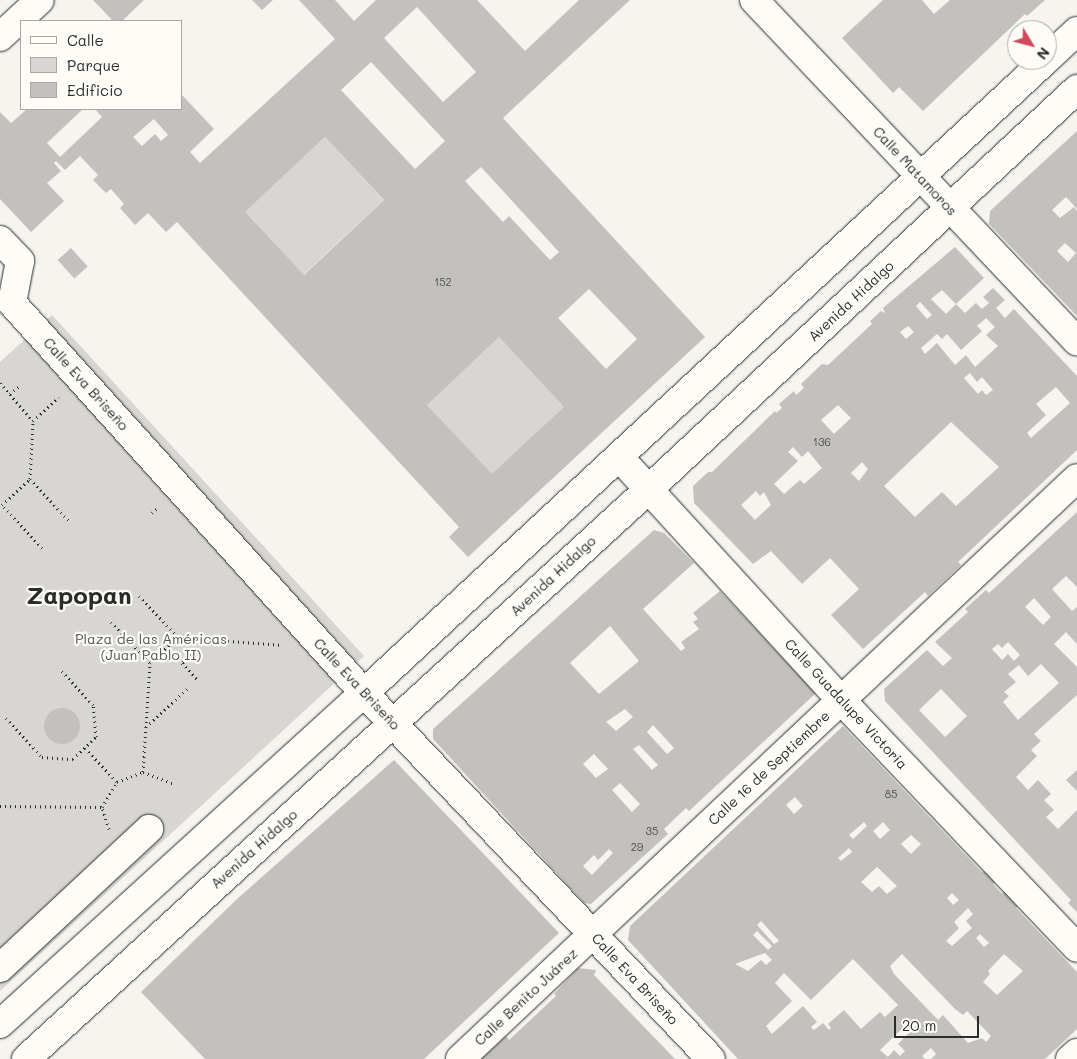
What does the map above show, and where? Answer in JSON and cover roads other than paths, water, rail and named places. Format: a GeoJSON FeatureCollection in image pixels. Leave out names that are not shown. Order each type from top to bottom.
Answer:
{"type":"FeatureCollection","features":[{"type":"Feature","properties":{"kind":"street"},"geometry":{"type":"LineString","coordinates":[[0,37],[40,0]]}},
{"type":"Feature","properties":{"kind":"street","name":"Calle Matamoros"},"geometry":{"type":"LineString","coordinates":[[754,0],[1077,340]]}},
{"type":"Feature","properties":{"kind":"street"},"geometry":{"type":"LineString","coordinates":[[1057,50],[1077,31]]}},
{"type":"Feature","properties":{"kind":"street"},"geometry":{"type":"LineString","coordinates":[[0,1024],[364,693],[1035,70]]}},
{"type":"Feature","properties":{"kind":"street","name":"Avenida Hidalgo"},"geometry":{"type":"LineString","coordinates":[[26,1059],[649,489],[1077,89]]}},
{"type":"Feature","properties":{"kind":"street","name":"Calle Eva Briseño"},"geometry":{"type":"LineString","coordinates":[[0,240],[20,261],[6,303],[80,378],[364,693],[711,1059]]}},
{"type":"Feature","properties":{"kind":"street","name":"Calle Guadalupe Victoria"},"geometry":{"type":"LineString","coordinates":[[618,457],[841,700],[1077,948]]}},
{"type":"Feature","properties":{"kind":"street","name":"Calle 16 de Septiembre"},"geometry":{"type":"LineString","coordinates":[[593,934],[1077,478]]}},
{"type":"Feature","properties":{"kind":"street"},"geometry":{"type":"LineString","coordinates":[[0,968],[149,829]]}},
{"type":"Feature","properties":{"kind":"street","name":"Calle Benito Juárez"},"geometry":{"type":"LineString","coordinates":[[460,1059],[593,934]]}},
{"type":"Feature","properties":{"kind":"street"},"geometry":{"type":"LineString","coordinates":[[1070,1059],[1077,1053]]}},
{"type":"Feature","properties":{"kind":"district","name":"Zapopan"},"geometry":{"type":"Point","coordinates":[79,595]}},
{"type":"Feature","properties":{"kind":"park label","name":"Plaza de las Américas (Juan Pablo II)"},"geometry":{"type":"Point","coordinates":[151,648]}}]}
